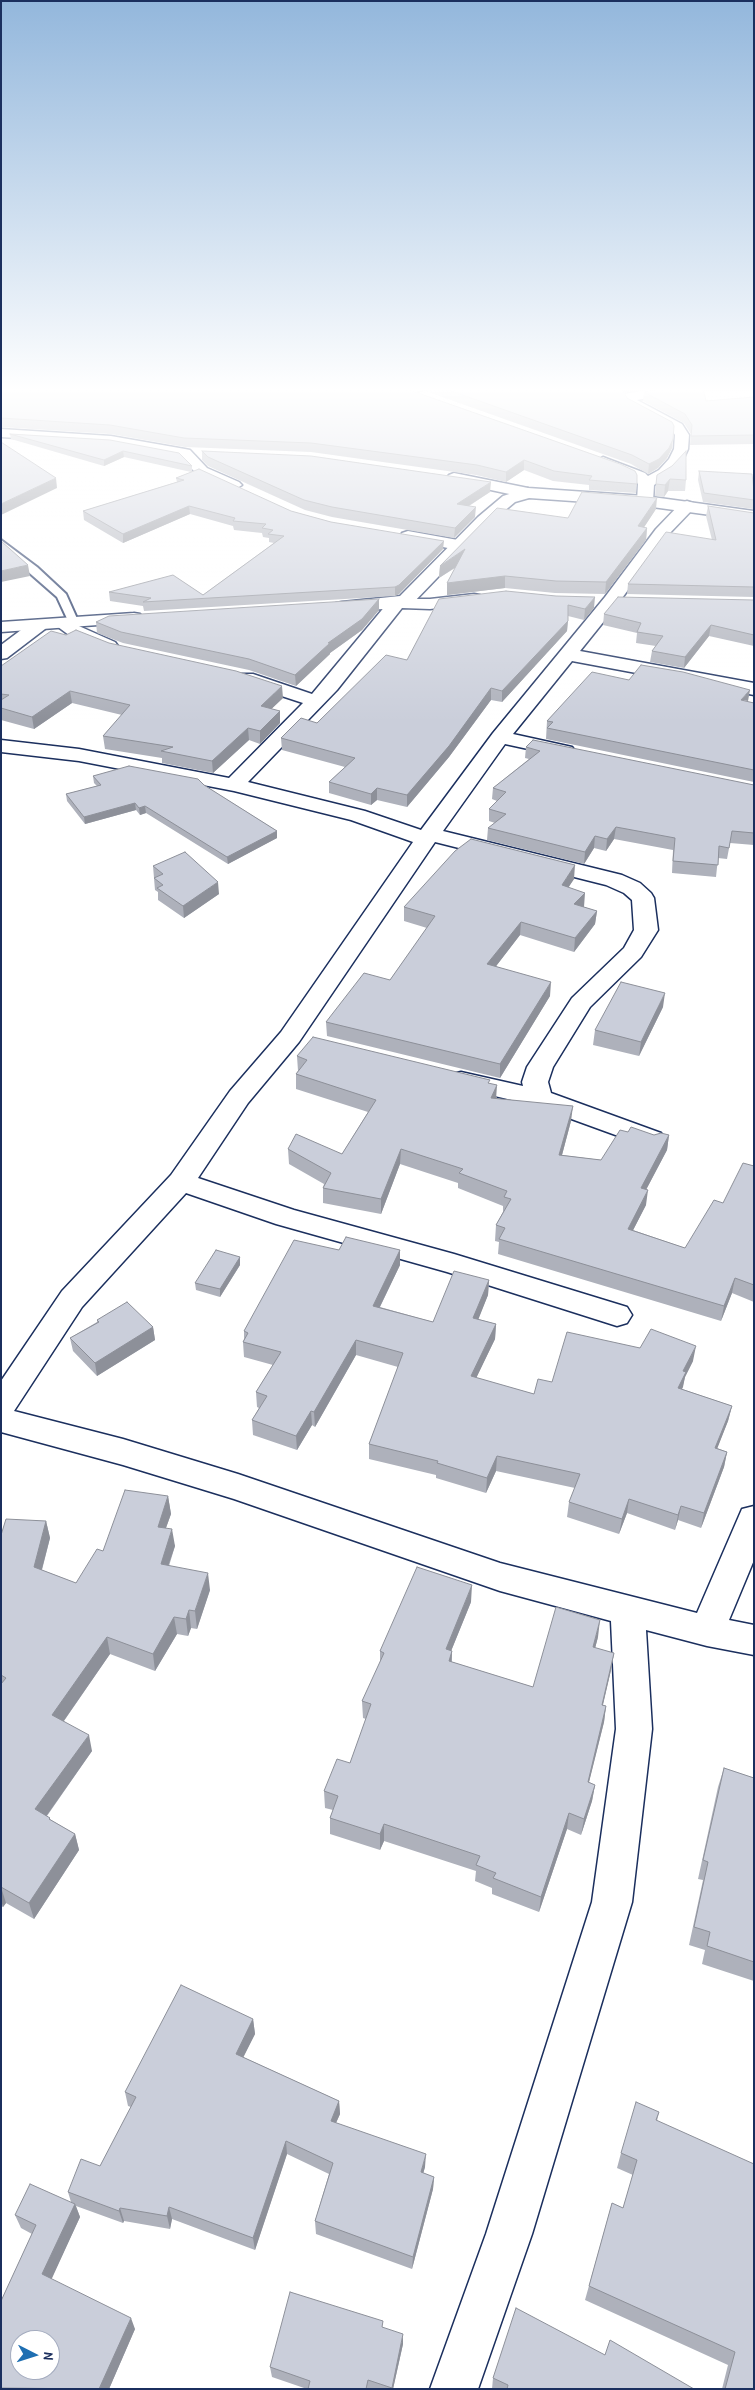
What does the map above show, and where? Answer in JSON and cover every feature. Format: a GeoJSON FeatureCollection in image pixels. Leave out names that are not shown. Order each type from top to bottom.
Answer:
{"type":"FeatureCollection","features":[{"type":"Feature","properties":{"kind":"street"},"geometry":{"type":"LineString","coordinates":[[234,785],[315,701],[397,603],[406,600],[458,544],[508,499]]}},
{"type":"Feature","properties":{"kind":"street"},"geometry":{"type":"LineString","coordinates":[[609,499],[688,506],[754,516]]}},
{"type":"Feature","properties":{"kind":"street"},"geometry":{"type":"LineString","coordinates":[[1,1406],[72,1299],[181,1182],[239,1097],[290,1037],[428,837],[500,738],[566,654],[612,601],[662,532],[688,506]]}},
{"type":"Feature","properties":{"kind":"street"},"geometry":{"type":"LineString","coordinates":[[390,534],[458,544]]}},
{"type":"Feature","properties":{"kind":"street"},"geometry":{"type":"LineString","coordinates":[[329,607],[397,603],[430,604],[494,596]]}},
{"type":"Feature","properties":{"kind":"street"},"geometry":{"type":"LineString","coordinates":[[1,627],[151,617]]}},
{"type":"Feature","properties":{"kind":"street"},"geometry":{"type":"LineString","coordinates":[[69,623],[96,642],[126,651]]}},
{"type":"Feature","properties":{"kind":"street"},"geometry":{"type":"LineString","coordinates":[[1,654],[39,625]]}},
{"type":"Feature","properties":{"kind":"street"},"geometry":{"type":"LineString","coordinates":[[566,654],[754,689]]}},
{"type":"Feature","properties":{"kind":"street"},"geometry":{"type":"LineString","coordinates":[[232,674],[282,688],[315,701]]}},
{"type":"Feature","properties":{"kind":"street"},"geometry":{"type":"LineString","coordinates":[[500,738],[584,755]]}},
{"type":"Feature","properties":{"kind":"street"},"geometry":{"type":"LineString","coordinates":[[1,746],[79,756],[234,785],[349,813],[428,837],[614,880],[632,888],[643,898],[646,930],[633,952],[581,1003],[562,1030],[540,1067],[535,1082],[540,1098]]}},
{"type":"Feature","properties":{"kind":"street"},"geometry":{"type":"LineString","coordinates":[[290,1037],[318,1043]]}},
{"type":"Feature","properties":{"kind":"street"},"geometry":{"type":"LineString","coordinates":[[436,1074],[540,1098],[652,1139]]}},
{"type":"Feature","properties":{"kind":"street"},"geometry":{"type":"LineString","coordinates":[[181,1182],[286,1217],[454,1264],[617,1315]]}},
{"type":"Feature","properties":{"kind":"street"},"geometry":{"type":"LineString","coordinates":[[1,1420],[123,1452],[238,1487],[500,1577],[707,1631],[754,1640]]}},
{"type":"Feature","properties":{"kind":"street"},"geometry":{"type":"LineString","coordinates":[[707,1631],[754,1519]]}},
{"type":"Feature","properties":{"kind":"street"},"geometry":{"type":"LineString","coordinates":[[454,2389],[509,2234],[612,1902],[634,1729],[628,1609]]}},
{"type":"Feature","properties":{"kind":"lane"},"geometry":{"type":"LineString","coordinates":[[1,543],[62,596],[69,623]]}},
{"type":"Feature","properties":{"kind":"building"},"geometry":{"type":"Polygon","coordinates":[[[1,499],[13,499],[1,504],[1,499]]]}},
{"type":"Feature","properties":{"kind":"building"},"geometry":{"type":"Polygon","coordinates":[[[124,499],[264,499],[291,511],[331,522],[444,541],[395,587],[143,602],[151,598],[109,592],[173,575],[203,595],[284,536],[268,534],[273,530],[262,528],[266,524],[233,521],[235,518],[189,506],[123,534],[83,511],[124,499]]]}},
{"type":"Feature","properties":{"kind":"building"},"geometry":{"type":"Polygon","coordinates":[[[301,499],[465,499],[457,504],[476,507],[455,528],[332,507],[301,499]]]}},
{"type":"Feature","properties":{"kind":"building"},"geometry":{"type":"Polygon","coordinates":[[[578,499],[657,499],[638,526],[647,528],[606,582],[556,581],[505,576],[447,583],[465,549],[440,566],[497,508],[568,518],[578,499]]]}},
{"type":"Feature","properties":{"kind":"building"},"geometry":{"type":"Polygon","coordinates":[[[708,506],[754,513],[754,587],[628,584],[666,532],[716,540],[708,506]]]}},
{"type":"Feature","properties":{"kind":"building"},"geometry":{"type":"Polygon","coordinates":[[[1,541],[28,565],[1,571],[1,541]]]}},
{"type":"Feature","properties":{"kind":"building"},"geometry":{"type":"Polygon","coordinates":[[[506,591],[556,596],[595,597],[585,609],[568,605],[568,621],[502,691],[491,688],[449,746],[407,795],[377,788],[371,794],[329,782],[355,758],[281,738],[301,718],[317,723],[386,655],[407,660],[439,599],[506,591]]]}},
{"type":"Feature","properties":{"kind":"building"},"geometry":{"type":"Polygon","coordinates":[[[618,597],[754,600],[754,635],[711,625],[685,657],[652,651],[663,636],[637,632],[641,623],[604,614],[618,597]]]}},
{"type":"Feature","properties":{"kind":"building"},"geometry":{"type":"Polygon","coordinates":[[[379,599],[362,619],[328,643],[330,643],[295,675],[249,659],[121,632],[96,622],[109,616],[379,599]]]}},
{"type":"Feature","properties":{"kind":"building"},"geometry":{"type":"Polygon","coordinates":[[[76,630],[109,643],[236,671],[282,686],[261,706],[280,711],[260,731],[248,728],[212,761],[161,751],[173,747],[103,736],[130,705],[70,691],[32,717],[1,708],[1,700],[9,695],[1,694],[1,666],[51,631],[66,635],[76,630]]]}},
{"type":"Feature","properties":{"kind":"building"},"geometry":{"type":"Polygon","coordinates":[[[641,665],[683,672],[750,690],[741,700],[754,703],[754,770],[547,728],[553,722],[547,721],[592,672],[629,680],[641,665]]]}},
{"type":"Feature","properties":{"kind":"building"},"geometry":{"type":"Polygon","coordinates":[[[533,740],[754,785],[754,833],[732,831],[729,848],[719,846],[718,865],[673,861],[675,838],[616,827],[607,839],[595,836],[585,852],[488,828],[506,814],[489,809],[506,792],[493,788],[540,751],[526,747],[533,740]]]}},
{"type":"Feature","properties":{"kind":"building"},"geometry":{"type":"Polygon","coordinates":[[[129,766],[198,779],[204,785],[277,831],[227,857],[145,806],[139,808],[135,803],[84,817],[66,794],[101,785],[93,776],[129,766]]]}},
{"type":"Feature","properties":{"kind":"building"},"geometry":{"type":"Polygon","coordinates":[[[471,839],[575,865],[562,885],[585,893],[574,904],[597,911],[575,938],[521,922],[487,964],[551,982],[500,1064],[326,1022],[364,973],[390,980],[435,916],[404,907],[455,851],[471,839]]]}},
{"type":"Feature","properties":{"kind":"building"},"geometry":{"type":"Polygon","coordinates":[[[185,852],[218,882],[183,906],[157,888],[163,885],[154,878],[163,874],[153,866],[185,852]]]}},
{"type":"Feature","properties":{"kind":"building"},"geometry":{"type":"Polygon","coordinates":[[[621,982],[665,993],[641,1042],[595,1030],[621,982]]]}},
{"type":"Feature","properties":{"kind":"building"},"geometry":{"type":"Polygon","coordinates":[[[313,1037],[490,1080],[488,1083],[497,1085],[491,1098],[573,1106],[559,1155],[601,1160],[620,1130],[628,1132],[631,1127],[654,1135],[661,1133],[669,1135],[641,1188],[648,1190],[628,1229],[685,1248],[714,1200],[723,1203],[743,1163],[754,1166],[754,1285],[735,1278],[724,1306],[499,1239],[505,1228],[496,1225],[511,1199],[504,1197],[507,1191],[459,1173],[463,1169],[401,1149],[381,1199],[323,1188],[331,1173],[288,1149],[296,1134],[342,1154],[376,1100],[296,1074],[307,1060],[297,1056],[313,1037]]]}},
{"type":"Feature","properties":{"kind":"building"},"geometry":{"type":"Polygon","coordinates":[[[346,1237],[400,1250],[373,1306],[433,1322],[454,1271],[489,1280],[473,1318],[496,1324],[471,1376],[534,1394],[538,1379],[552,1382],[567,1332],[640,1348],[651,1329],[696,1346],[683,1371],[686,1372],[678,1388],[732,1406],[715,1448],[727,1452],[704,1513],[681,1506],[678,1515],[629,1499],[622,1519],[569,1502],[580,1474],[497,1456],[487,1478],[437,1463],[438,1461],[369,1444],[403,1353],[356,1340],[314,1412],[311,1411],[296,1436],[252,1420],[267,1396],[256,1392],[281,1352],[243,1342],[248,1333],[244,1331],[294,1240],[339,1250],[346,1237]]]}},
{"type":"Feature","properties":{"kind":"building"},"geometry":{"type":"Polygon","coordinates":[[[216,1250],[240,1257],[220,1289],[195,1283],[216,1250]]]}},
{"type":"Feature","properties":{"kind":"building"},"geometry":{"type":"Polygon","coordinates":[[[127,1302],[153,1327],[95,1363],[70,1338],[99,1322],[97,1320],[127,1302]]]}},
{"type":"Feature","properties":{"kind":"building"},"geometry":{"type":"Polygon","coordinates":[[[125,1490],[168,1496],[158,1527],[172,1529],[161,1564],[208,1573],[195,1611],[189,1610],[186,1619],[174,1617],[153,1654],[107,1637],[52,1715],[89,1735],[35,1809],[75,1834],[29,1903],[1,1887],[1,1684],[6,1678],[1,1675],[1,1535],[6,1519],[46,1521],[34,1567],[76,1583],[97,1549],[103,1551],[125,1490]]]}},
{"type":"Feature","properties":{"kind":"building"},"geometry":{"type":"Polygon","coordinates":[[[417,1567],[472,1585],[446,1649],[452,1651],[449,1661],[533,1687],[556,1607],[600,1620],[593,1647],[614,1653],[602,1705],[606,1706],[588,1782],[595,1785],[584,1819],[569,1813],[541,1897],[493,1878],[496,1873],[476,1865],[480,1856],[384,1824],[380,1834],[330,1818],[338,1796],[324,1791],[337,1759],[350,1763],[371,1704],[362,1701],[384,1653],[380,1651],[417,1567]]]}},
{"type":"Feature","properties":{"kind":"building"},"geometry":{"type":"Polygon","coordinates":[[[724,1768],[754,1778],[754,1962],[707,1946],[710,1932],[694,1927],[708,1862],[703,1860],[724,1768]]]}},
{"type":"Feature","properties":{"kind":"building"},"geometry":{"type":"Polygon","coordinates":[[[181,1985],[253,2019],[236,2054],[339,2101],[331,2121],[426,2154],[421,2172],[434,2177],[413,2257],[315,2221],[333,2163],[286,2141],[253,2238],[169,2207],[167,2216],[120,2208],[119,2211],[68,2192],[81,2159],[100,2166],[136,2097],[125,2092],[181,1985]]]}},
{"type":"Feature","properties":{"kind":"building"},"geometry":{"type":"Polygon","coordinates":[[[636,2102],[659,2112],[656,2120],[754,2164],[754,2389],[725,2389],[735,2352],[589,2286],[612,2203],[623,2208],[637,2160],[621,2153],[636,2102]]]}},
{"type":"Feature","properties":{"kind":"building"},"geometry":{"type":"Polygon","coordinates":[[[30,2184],[75,2204],[42,2274],[131,2318],[99,2389],[1,2388],[1,2301],[36,2225],[15,2215],[30,2184]]]}},
{"type":"Feature","properties":{"kind":"building"},"geometry":{"type":"Polygon","coordinates":[[[290,2292],[383,2321],[382,2327],[403,2334],[392,2388],[368,2380],[366,2389],[308,2389],[310,2381],[270,2367],[290,2292]]]}},
{"type":"Feature","properties":{"kind":"building"},"geometry":{"type":"Polygon","coordinates":[[[516,2308],[605,2355],[610,2340],[694,2389],[507,2389],[508,2385],[493,2378],[516,2308]]]}}]}
